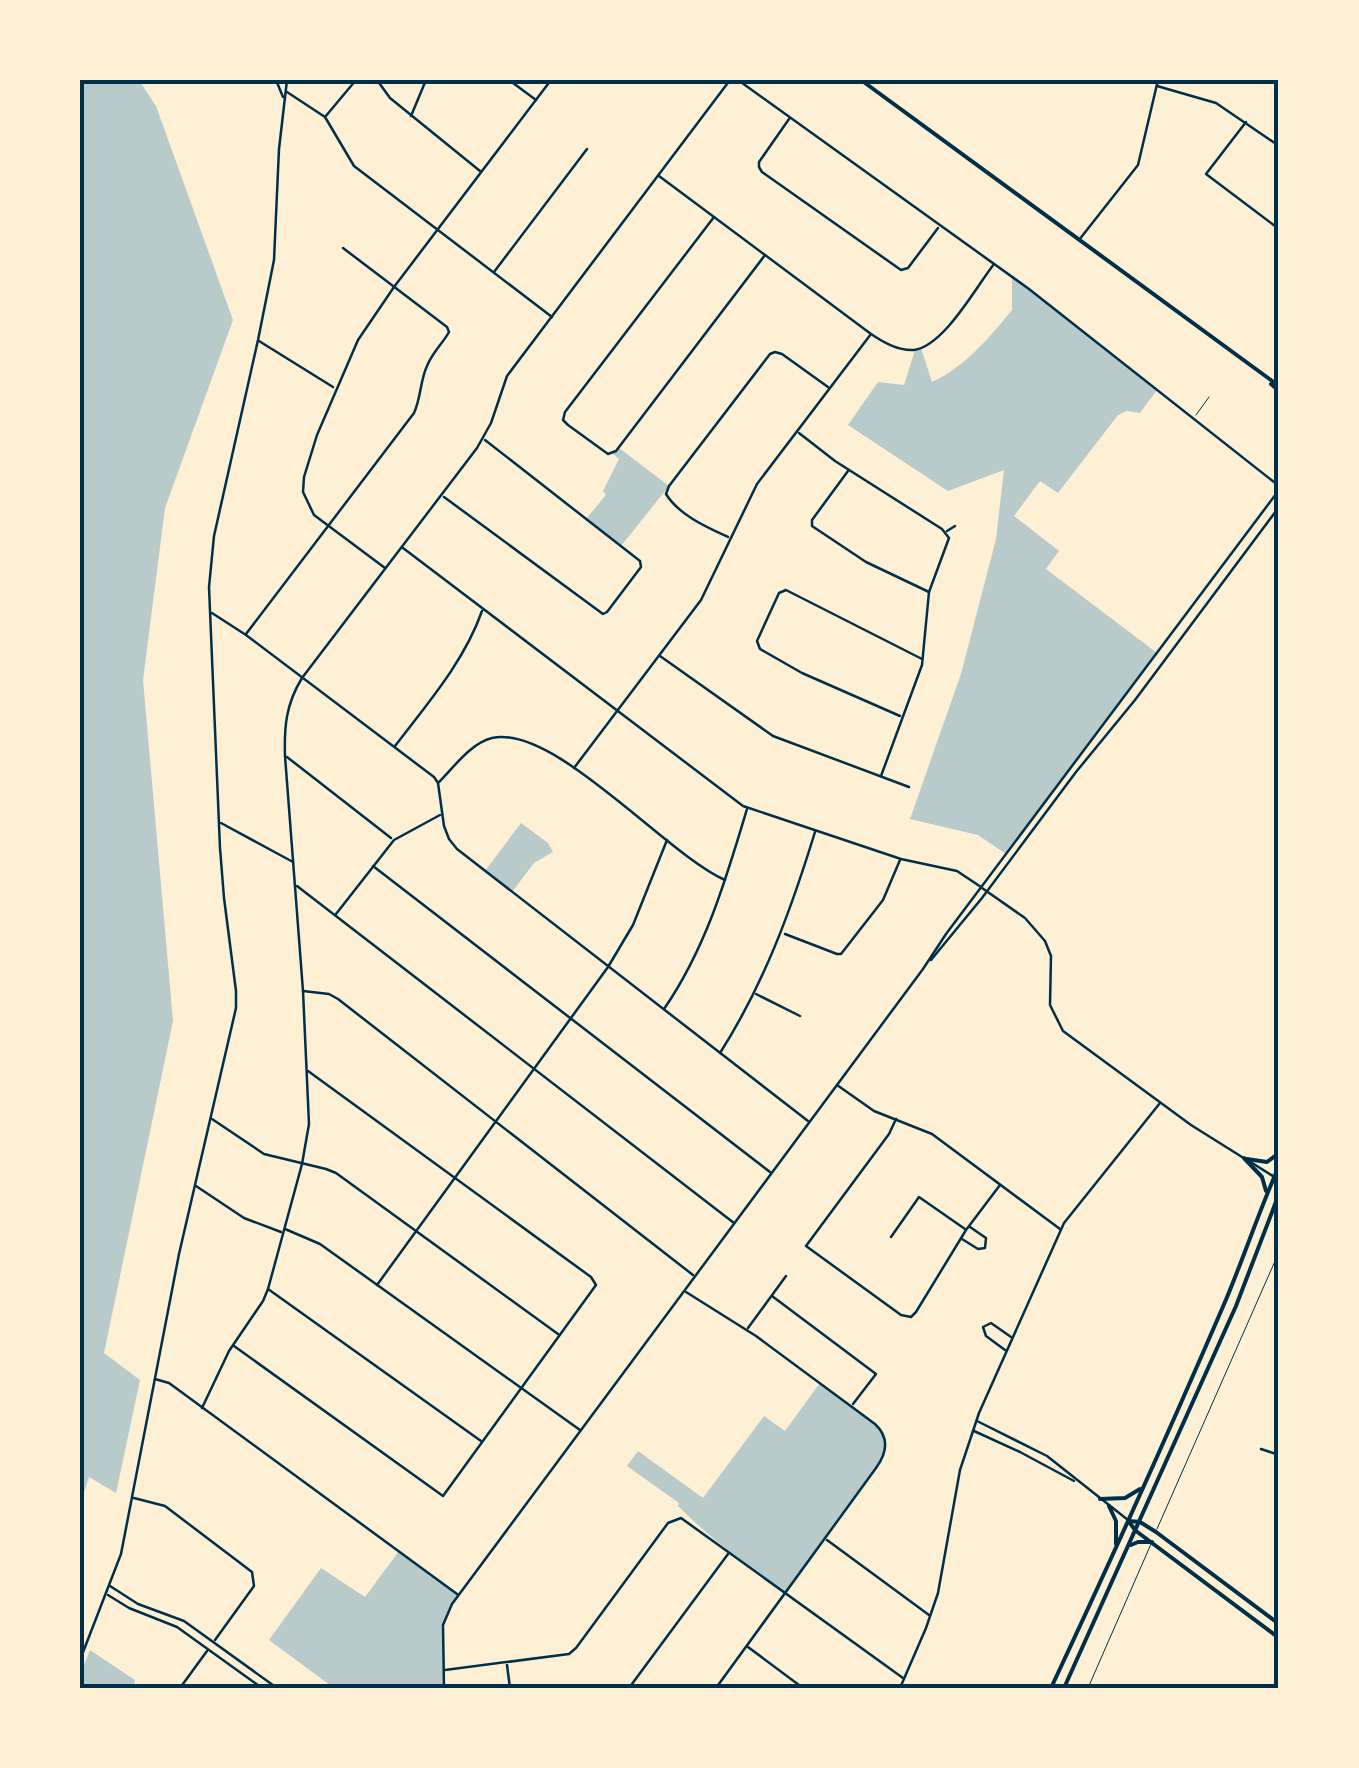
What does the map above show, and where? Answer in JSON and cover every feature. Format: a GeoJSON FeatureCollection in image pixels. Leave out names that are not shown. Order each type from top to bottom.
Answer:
{"type":"FeatureCollection","features":[{"type":"Feature","properties":{"kind":"main road"},"geometry":{"type":"LineString","coordinates":[[862,80],[1279,388]]}},
{"type":"Feature","properties":{"kind":"main road"},"geometry":{"type":"LineString","coordinates":[[1244,1158],[1267,1162],[1279,1154]]}},
{"type":"Feature","properties":{"kind":"main road"},"geometry":{"type":"LineString","coordinates":[[1244,1158],[1262,1178],[1266,1196]]}},
{"type":"Feature","properties":{"kind":"main road"},"geometry":{"type":"LineString","coordinates":[[1051,1688],[1230,1291],[1279,1166]]}},
{"type":"Feature","properties":{"kind":"main road"},"geometry":{"type":"LineString","coordinates":[[1064,1688],[1236,1306],[1279,1194]]}},
{"type":"Feature","properties":{"kind":"main road"},"geometry":{"type":"LineString","coordinates":[[1198,1362],[1208,1366]]}},
{"type":"Feature","properties":{"kind":"main road"},"geometry":{"type":"LineString","coordinates":[[1100,1500],[1125,1498],[1143,1486]]}},
{"type":"Feature","properties":{"kind":"main road"},"geometry":{"type":"LineString","coordinates":[[1109,1506],[1117,1526],[1115,1551]]}},
{"type":"Feature","properties":{"kind":"main road"},"geometry":{"type":"LineString","coordinates":[[1129,1521],[1140,1522],[1156,1532],[1279,1624]]}},
{"type":"Feature","properties":{"kind":"main road"},"geometry":{"type":"LineString","coordinates":[[1129,1521],[1136,1531],[1279,1638]]}},
{"type":"Feature","properties":{"kind":"main road"},"geometry":{"type":"LineString","coordinates":[[1128,1549],[1136,1542],[1152,1542]]}},
{"type":"Feature","properties":{"kind":"street"},"geometry":{"type":"LineString","coordinates":[[276,80],[284,100]]}},
{"type":"Feature","properties":{"kind":"street"},"geometry":{"type":"LineString","coordinates":[[80,1660],[120,1554],[195,1185],[237,1001],[224,898],[210,586],[214,536],[274,260],[279,149],[287,80]]}},
{"type":"Feature","properties":{"kind":"street"},"geometry":{"type":"LineString","coordinates":[[325,117],[356,80]]}},
{"type":"Feature","properties":{"kind":"street"},"geometry":{"type":"LineString","coordinates":[[377,80],[390,98],[482,173]]}},
{"type":"Feature","properties":{"kind":"street"},"geometry":{"type":"LineString","coordinates":[[411,116],[426,80]]}},
{"type":"Feature","properties":{"kind":"street"},"geometry":{"type":"LineString","coordinates":[[510,80],[536,100]]}},
{"type":"Feature","properties":{"kind":"street"},"geometry":{"type":"LineString","coordinates":[[386,569],[314,515],[303,492],[316,435],[358,340],[552,80]]}},
{"type":"Feature","properties":{"kind":"street"},"geometry":{"type":"LineString","coordinates":[[202,1408],[233,1345],[268,1289],[309,1130],[286,756],[290,698],[483,439],[507,376],[730,80]]}},
{"type":"Feature","properties":{"kind":"street"},"geometry":{"type":"LineString","coordinates":[[444,1688],[445,1618],[458,1595],[1279,488],[994,264],[738,80]]}},
{"type":"Feature","properties":{"kind":"street"},"geometry":{"type":"LineString","coordinates":[[1079,240],[1138,165],[1158,80]]}},
{"type":"Feature","properties":{"kind":"street"},"geometry":{"type":"LineString","coordinates":[[1156,86],[1208,99],[1279,146]]}},
{"type":"Feature","properties":{"kind":"street"},"geometry":{"type":"LineString","coordinates":[[286,91],[325,117],[354,166],[552,317]]}},
{"type":"Feature","properties":{"kind":"street"},"geometry":{"type":"LineString","coordinates":[[790,118],[758,162],[762,172],[901,270],[908,268],[940,226]]}},
{"type":"Feature","properties":{"kind":"street"},"geometry":{"type":"LineString","coordinates":[[1246,122],[1206,174],[1279,229]]}},
{"type":"Feature","properties":{"kind":"street"},"geometry":{"type":"LineString","coordinates":[[494,272],[587,149]]}},
{"type":"Feature","properties":{"kind":"street"},"geometry":{"type":"LineString","coordinates":[[658,175],[870,334],[899,348],[915,350],[928,345],[951,323],[994,264]]}},
{"type":"Feature","properties":{"kind":"street"},"geometry":{"type":"LineString","coordinates":[[714,217],[565,412],[568,425],[605,453],[614,454],[765,255]]}},
{"type":"Feature","properties":{"kind":"street"},"geometry":{"type":"LineString","coordinates":[[246,636],[414,413],[428,362],[449,332],[343,248]]}},
{"type":"Feature","properties":{"kind":"street"},"geometry":{"type":"LineString","coordinates":[[574,768],[701,600],[752,492],[870,334]]}},
{"type":"Feature","properties":{"kind":"street"},"geometry":{"type":"LineString","coordinates":[[258,340],[336,389]]}},
{"type":"Feature","properties":{"kind":"street"},"geometry":{"type":"LineString","coordinates":[[730,538],[699,523],[669,500],[666,491],[770,354],[782,354],[830,388]]}},
{"type":"Feature","properties":{"kind":"street"},"geometry":{"type":"LineString","coordinates":[[1194,418],[1209,398]]}},
{"type":"Feature","properties":{"kind":"street"},"geometry":{"type":"LineString","coordinates":[[796,432],[946,532],[948,542],[929,592],[923,660],[881,776]]}},
{"type":"Feature","properties":{"kind":"street"},"geometry":{"type":"LineString","coordinates":[[442,496],[603,614],[641,567],[640,561],[483,439]]}},
{"type":"Feature","properties":{"kind":"street"},"geometry":{"type":"LineString","coordinates":[[849,470],[812,520],[812,526],[866,562],[929,592]]}},
{"type":"Feature","properties":{"kind":"street"},"geometry":{"type":"LineString","coordinates":[[923,968],[1139,695],[1279,507]]}},
{"type":"Feature","properties":{"kind":"street"},"geometry":{"type":"LineString","coordinates":[[946,532],[955,526]]}},
{"type":"Feature","properties":{"kind":"street"},"geometry":{"type":"LineString","coordinates":[[402,547],[748,808],[901,859],[958,871],[987,891],[1029,922],[1045,941],[1051,956],[1050,1005],[1063,1031],[1191,1126],[1277,1178]]}},
{"type":"Feature","properties":{"kind":"street"},"geometry":{"type":"LineString","coordinates":[[902,717],[802,673],[760,649],[757,641],[779,594],[786,590],[923,660]]}},
{"type":"Feature","properties":{"kind":"street"},"geometry":{"type":"LineString","coordinates":[[395,746],[463,654],[482,610]]}},
{"type":"Feature","properties":{"kind":"street"},"geometry":{"type":"LineString","coordinates":[[212,613],[434,777],[446,832],[457,849],[809,1122]]}},
{"type":"Feature","properties":{"kind":"street"},"geometry":{"type":"LineString","coordinates":[[659,656],[773,736],[909,787]]}},
{"type":"Feature","properties":{"kind":"street"},"geometry":{"type":"LineString","coordinates":[[438,783],[472,749],[494,738],[533,744],[574,768],[725,880]]}},
{"type":"Feature","properties":{"kind":"street"},"geometry":{"type":"LineString","coordinates":[[286,756],[394,840]]}},
{"type":"Feature","properties":{"kind":"street"},"geometry":{"type":"LineString","coordinates":[[664,1010],[686,976],[717,905],[748,808]]}},
{"type":"Feature","properties":{"kind":"street"},"geometry":{"type":"LineString","coordinates":[[335,916],[394,840],[442,814]]}},
{"type":"Feature","properties":{"kind":"street"},"geometry":{"type":"LineString","coordinates":[[220,822],[293,862]]}},
{"type":"Feature","properties":{"kind":"street"},"geometry":{"type":"LineString","coordinates":[[720,1053],[755,993],[782,933],[815,830]]}},
{"type":"Feature","properties":{"kind":"street"},"geometry":{"type":"LineString","coordinates":[[377,1285],[608,967],[633,926],[667,840]]}},
{"type":"Feature","properties":{"kind":"street"},"geometry":{"type":"LineString","coordinates":[[782,933],[842,954],[882,900],[901,859]]}},
{"type":"Feature","properties":{"kind":"street"},"geometry":{"type":"LineString","coordinates":[[373,866],[771,1173]]}},
{"type":"Feature","properties":{"kind":"street"},"geometry":{"type":"LineString","coordinates":[[296,885],[734,1223]]}},
{"type":"Feature","properties":{"kind":"street"},"geometry":{"type":"LineString","coordinates":[[302,991],[338,998],[694,1276]]}},
{"type":"Feature","properties":{"kind":"street"},"geometry":{"type":"LineString","coordinates":[[755,993],[800,1016]]}},
{"type":"Feature","properties":{"kind":"street"},"geometry":{"type":"LineString","coordinates":[[233,1345],[442,1496],[596,1282],[307,1071]]}},
{"type":"Feature","properties":{"kind":"street"},"geometry":{"type":"LineString","coordinates":[[837,1084],[870,1109],[932,1134],[1061,1230]]}},
{"type":"Feature","properties":{"kind":"street"},"geometry":{"type":"LineString","coordinates":[[900,1688],[930,1616],[942,1574],[956,1484],[976,1420],[1012,1338],[1061,1230],[1160,1102]]}},
{"type":"Feature","properties":{"kind":"street"},"geometry":{"type":"LineString","coordinates":[[212,1119],[258,1151],[336,1173],[559,1334]]}},
{"type":"Feature","properties":{"kind":"street"},"geometry":{"type":"LineString","coordinates":[[896,1119],[890,1134],[806,1246],[901,1315],[908,1317],[916,1312],[961,1238],[1000,1185]]}},
{"type":"Feature","properties":{"kind":"street"},"geometry":{"type":"LineString","coordinates":[[195,1185],[244,1218],[316,1241],[580,1430]]}},
{"type":"Feature","properties":{"kind":"street"},"geometry":{"type":"LineString","coordinates":[[891,1237],[919,1197],[986,1238],[987,1245],[978,1250],[961,1238]]}},
{"type":"Feature","properties":{"kind":"street"},"geometry":{"type":"LineString","coordinates":[[1088,1688],[1279,1252]]}},
{"type":"Feature","properties":{"kind":"street"},"geometry":{"type":"LineString","coordinates":[[747,1330],[786,1276]]}},
{"type":"Feature","properties":{"kind":"street"},"geometry":{"type":"LineString","coordinates":[[268,1289],[482,1442]]}},
{"type":"Feature","properties":{"kind":"street"},"geometry":{"type":"LineString","coordinates":[[684,1290],[852,1406],[882,1430],[886,1449],[716,1688]]}},
{"type":"Feature","properties":{"kind":"street"},"geometry":{"type":"LineString","coordinates":[[772,1296],[876,1374],[852,1406]]}},
{"type":"Feature","properties":{"kind":"street"},"geometry":{"type":"LineString","coordinates":[[1007,1351],[986,1336],[983,1327],[991,1323],[1012,1338]]}},
{"type":"Feature","properties":{"kind":"street"},"geometry":{"type":"LineString","coordinates":[[155,1379],[169,1383],[458,1595]]}},
{"type":"Feature","properties":{"kind":"street"},"geometry":{"type":"LineString","coordinates":[[976,1420],[1047,1456],[1129,1521]]}},
{"type":"Feature","properties":{"kind":"street"},"geometry":{"type":"LineString","coordinates":[[973,1431],[1080,1484]]}},
{"type":"Feature","properties":{"kind":"street"},"geometry":{"type":"LineString","coordinates":[[1261,1449],[1279,1455]]}},
{"type":"Feature","properties":{"kind":"street"},"geometry":{"type":"LineString","coordinates":[[131,1498],[165,1506],[252,1572],[254,1586],[180,1688]]}},
{"type":"Feature","properties":{"kind":"street"},"geometry":{"type":"LineString","coordinates":[[444,1670],[561,1657],[573,1652],[668,1523],[684,1519],[904,1678]]}},
{"type":"Feature","properties":{"kind":"street"},"geometry":{"type":"LineString","coordinates":[[825,1538],[930,1616]]}},
{"type":"Feature","properties":{"kind":"street"},"geometry":{"type":"LineString","coordinates":[[630,1688],[729,1553]]}},
{"type":"Feature","properties":{"kind":"street"},"geometry":{"type":"LineString","coordinates":[[110,1586],[138,1604],[178,1618],[277,1688]]}},
{"type":"Feature","properties":{"kind":"street"},"geometry":{"type":"LineString","coordinates":[[107,1594],[177,1628],[262,1688]]}},
{"type":"Feature","properties":{"kind":"street"},"geometry":{"type":"LineString","coordinates":[[746,1646],[801,1688]]}},
{"type":"Feature","properties":{"kind":"street"},"geometry":{"type":"LineString","coordinates":[[507,1664],[510,1688]]}},
{"type":"Feature","properties":{"kind":"shaded area"},"geometry":{"type":"Polygon","coordinates":[[[80,80],[139,80],[156,106],[233,320],[165,508],[143,680],[173,1021],[104,1353],[140,1380],[116,1493],[89,1477],[80,1505],[80,80]]]}},
{"type":"Feature","properties":{"kind":"shaded area"},"geometry":{"type":"Polygon","coordinates":[[[1012,277],[1157,390],[1140,413],[1127,411],[1118,415],[1058,493],[1040,481],[1014,516],[1059,551],[1046,569],[1157,653],[1006,854],[978,835],[910,819],[961,674],[996,539],[1004,470],[948,491],[848,425],[878,382],[904,385],[915,350],[921,348],[932,382],[966,360],[1012,310],[1012,277]]]}},
{"type":"Feature","properties":{"kind":"shaded area"},"geometry":{"type":"Polygon","coordinates":[[[619,448],[669,486],[621,546],[586,519],[606,495],[603,491],[619,459],[613,454],[619,448]]]}},
{"type":"Feature","properties":{"kind":"shaded area"},"geometry":{"type":"Polygon","coordinates":[[[521,823],[548,843],[553,852],[534,863],[512,892],[485,871],[521,823]]]}},
{"type":"Feature","properties":{"kind":"shaded area"},"geometry":{"type":"Polygon","coordinates":[[[820,1383],[884,1433],[885,1454],[785,1593],[716,1541],[679,1503],[627,1466],[638,1451],[703,1498],[764,1416],[785,1431],[820,1383]]]}},
{"type":"Feature","properties":{"kind":"shaded area"},"geometry":{"type":"Polygon","coordinates":[[[399,1551],[459,1595],[443,1625],[444,1688],[334,1688],[269,1640],[321,1568],[365,1597],[399,1551]]]}},
{"type":"Feature","properties":{"kind":"shaded area"},"geometry":{"type":"Polygon","coordinates":[[[90,1650],[135,1680],[133,1688],[80,1688],[80,1675],[90,1650]]]}}]}
